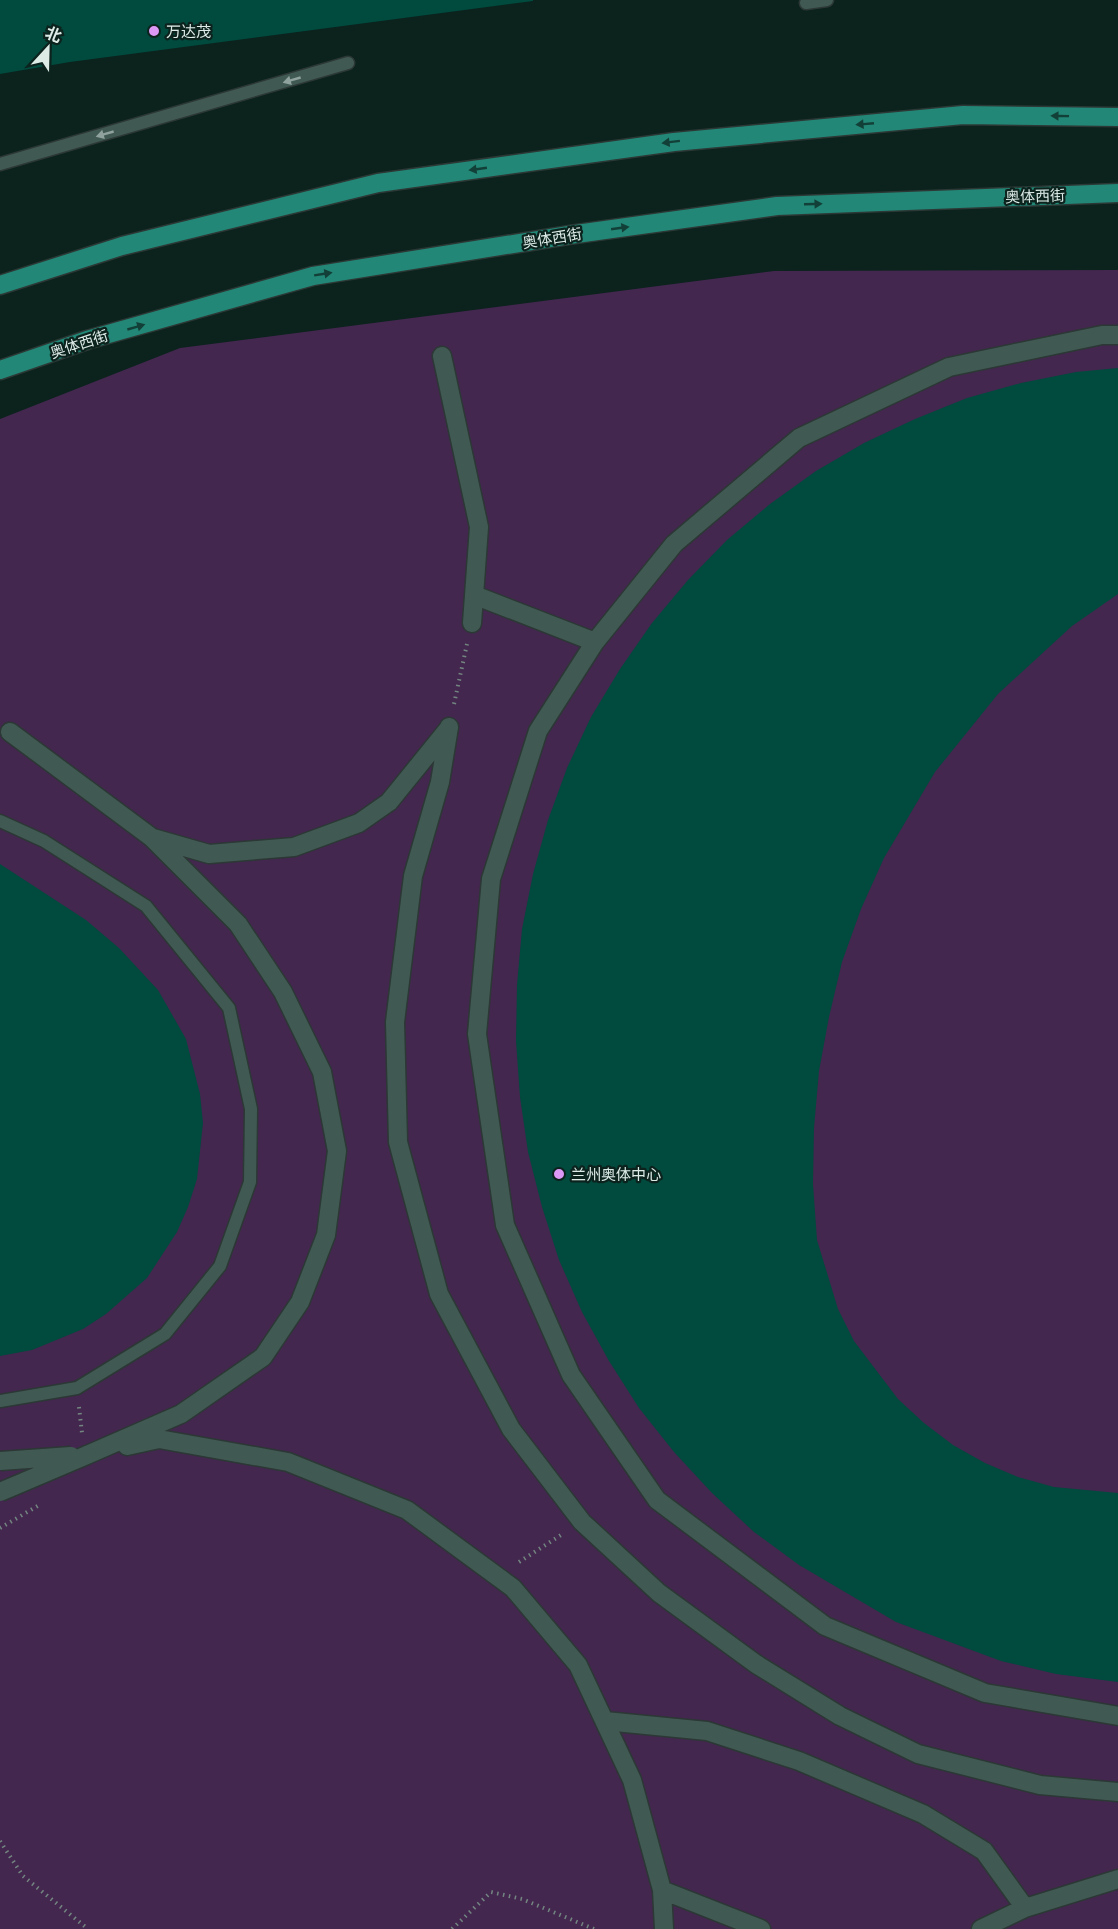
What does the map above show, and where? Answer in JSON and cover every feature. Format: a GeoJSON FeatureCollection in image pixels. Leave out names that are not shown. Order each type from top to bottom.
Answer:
{"type":"FeatureCollection","features":[{"type":"Feature","properties":{"kind":"main road"},"geometry":{"type":"LineString","coordinates":[[0,285],[122,246],[378,183],[674,142],[963,115],[1118,117]]}},
{"type":"Feature","properties":{"kind":"main road","name":"奥体西街"},"geometry":{"type":"LineString","coordinates":[[0,370],[87,340],[313,276],[558,237],[777,206],[1118,194]]}},
{"type":"Feature","properties":{"kind":"street"},"geometry":{"type":"LineString","coordinates":[[1118,335],[1102,335],[949,367],[799,438],[674,544],[595,642],[538,731],[491,879],[477,1034],[505,1225],[571,1375],[657,1500],[825,1626],[985,1693],[1118,1716]]}},
{"type":"Feature","properties":{"kind":"street"},"geometry":{"type":"LineString","coordinates":[[442,356],[479,527],[472,623]]}},
{"type":"Feature","properties":{"kind":"street"},"geometry":{"type":"LineString","coordinates":[[474,595],[595,642]]}},
{"type":"Feature","properties":{"kind":"street"},"geometry":{"type":"LineString","coordinates":[[151,837],[209,854],[305,843],[359,823],[389,802],[450,727]]}},
{"type":"Feature","properties":{"kind":"street"},"geometry":{"type":"LineString","coordinates":[[450,727],[440,782],[413,876],[396,1010],[398,1142],[439,1294],[511,1429],[582,1522],[658,1593],[756,1664],[840,1716],[918,1754],[1040,1785],[1118,1792]]}},
{"type":"Feature","properties":{"kind":"street"},"geometry":{"type":"LineString","coordinates":[[0,1492],[181,1414],[263,1357],[300,1302],[326,1235],[337,1151],[322,1072],[283,992],[238,924],[151,837],[10,732]]}},
{"type":"Feature","properties":{"kind":"street"},"geometry":{"type":"LineString","coordinates":[[0,1461],[87,1455],[159,1439],[288,1462],[407,1510],[513,1588],[578,1665],[632,1780],[662,1890],[664,1929]]}},
{"type":"Feature","properties":{"kind":"street"},"geometry":{"type":"LineString","coordinates":[[605,1721],[707,1731],[799,1761],[923,1814],[984,1851],[1024,1908]]}},
{"type":"Feature","properties":{"kind":"street"},"geometry":{"type":"LineString","coordinates":[[981,1929],[1024,1908],[1118,1878]]}},
{"type":"Feature","properties":{"kind":"street"},"geometry":{"type":"LineString","coordinates":[[662,1890],[761,1929]]}},
{"type":"Feature","properties":{"kind":"lane"},"geometry":{"type":"LineString","coordinates":[[806,3],[827,0]]}},
{"type":"Feature","properties":{"kind":"lane"},"geometry":{"type":"LineString","coordinates":[[0,164],[348,63]]}},
{"type":"Feature","properties":{"kind":"lane"},"geometry":{"type":"LineString","coordinates":[[0,821],[44,841],[146,906],[229,1008],[251,1109],[250,1182],[220,1266],[165,1334],[77,1388],[0,1401]]}},
{"type":"Feature","properties":{"kind":"path"},"geometry":{"type":"LineString","coordinates":[[450,727],[472,623]]}},
{"type":"Feature","properties":{"kind":"path"},"geometry":{"type":"LineString","coordinates":[[496,1577],[582,1522]]}},
{"type":"Feature","properties":{"kind":"path"},"geometry":{"type":"LineString","coordinates":[[0,1841],[23,1876],[88,1929]]}},
{"type":"Feature","properties":{"kind":"path"},"geometry":{"type":"LineString","coordinates":[[452,1929],[491,1892],[522,1899],[594,1929]]}},
{"type":"Feature","properties":{"kind":"shaded area","name":"兰州奥体中心"},"geometry":{"type":"Polygon","coordinates":[[[1118,270],[1118,1929],[0,1929],[0,419],[180,348],[774,271],[1118,270]]]}},
{"type":"Feature","properties":{"kind":"building","name":"万达茂"},"geometry":{"type":"Polygon","coordinates":[[[0,0],[533,1],[70,62],[0,74],[0,0]]]}},
{"type":"Feature","properties":{"kind":"building"},"geometry":{"type":"Polygon","coordinates":[[[1118,368],[1118,594],[1072,626],[998,694],[935,772],[884,858],[861,909],[842,962],[829,1017],[819,1071],[814,1128],[813,1184],[817,1240],[838,1309],[854,1341],[898,1399],[953,1445],[985,1463],[1018,1477],[1054,1487],[1118,1493],[1118,1682],[1056,1674],[1001,1661],[896,1622],[799,1565],[754,1532],[712,1493],[674,1452],[639,1408],[609,1361],[582,1312],[559,1260],[528,1152],[520,1097],[516,1041],[517,985],[522,929],[533,874],[548,820],[567,768],[591,717],[620,669],[652,623],[688,580],[727,540],[770,504],[816,471],[864,443],[967,398],[1021,383],[1076,372],[1118,368]]]}},
{"type":"Feature","properties":{"kind":"building"},"geometry":{"type":"Polygon","coordinates":[[[0,864],[86,920],[119,948],[158,990],[186,1039],[200,1094],[203,1123],[197,1179],[188,1207],[177,1232],[147,1278],[106,1314],[83,1329],[32,1350],[0,1356],[0,864]]]}},
{"type":"Feature","properties":{"kind":"place","name":"万达茂"},"geometry":{"type":"Point","coordinates":[154,31]}},
{"type":"Feature","properties":{"kind":"place","name":"兰州奥体中心"},"geometry":{"type":"Point","coordinates":[559,1174]}}]}
